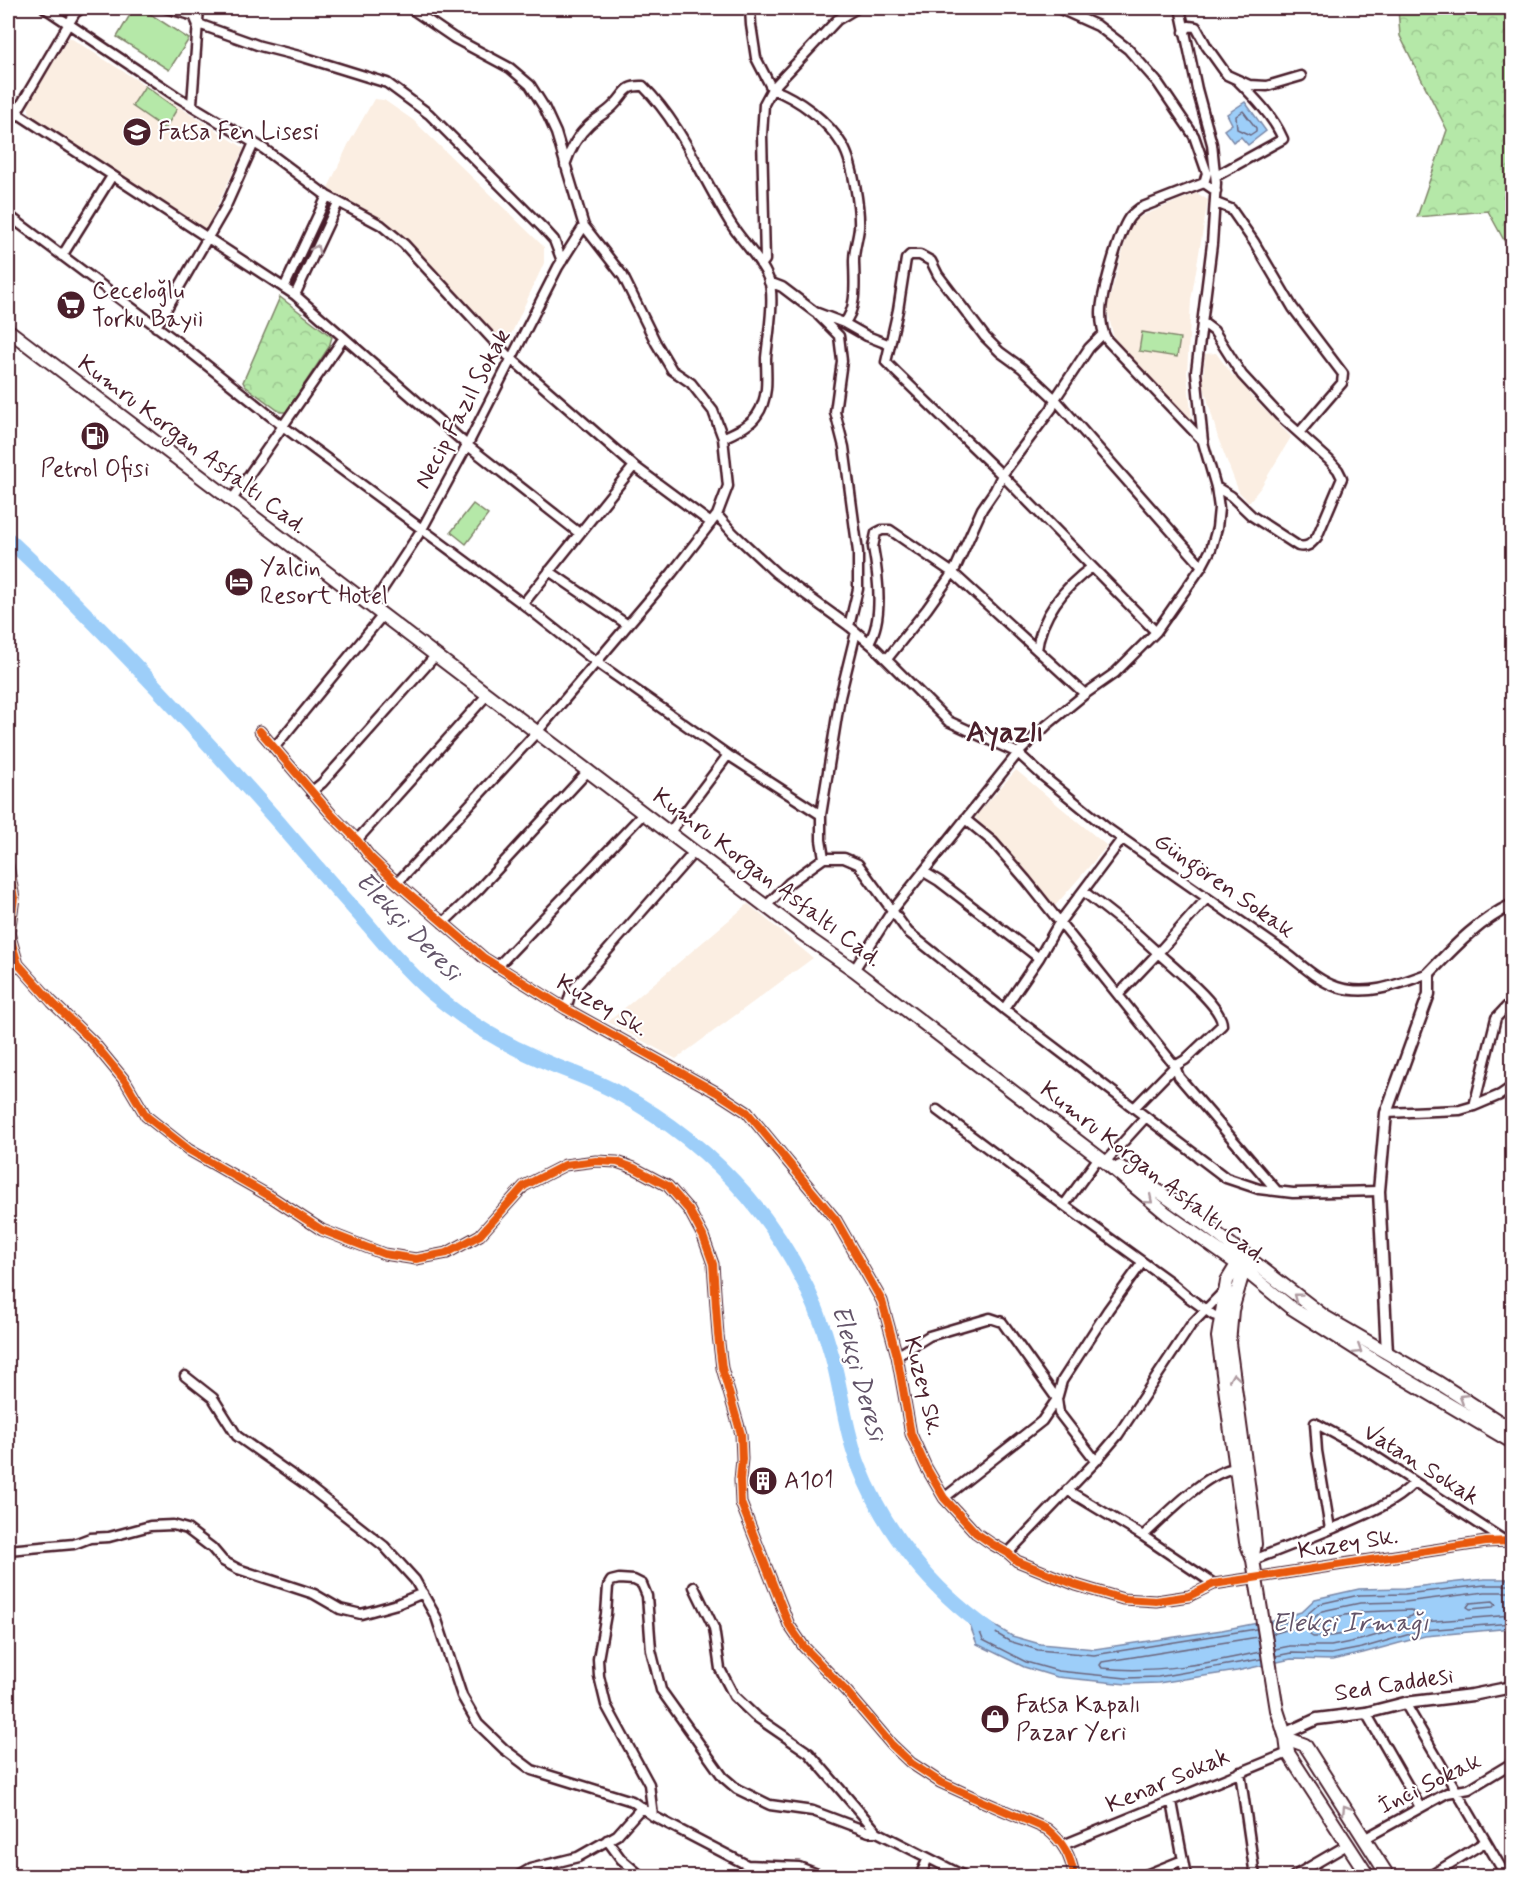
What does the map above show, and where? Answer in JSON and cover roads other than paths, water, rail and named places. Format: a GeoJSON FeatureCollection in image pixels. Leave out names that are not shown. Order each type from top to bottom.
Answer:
{"type":"FeatureCollection","features":[{"type":"Feature","properties":{"kind":"main road","name":"Kumru Korgan Asfaltı Cad."},"geometry":{"type":"LineString","coordinates":[[8,330],[371,608],[589,770],[801,933],[854,970],[1102,1160],[1167,1214],[1244,1261],[1290,1307],[1390,1370],[1512,1442]]}},
{"type":"Feature","properties":{"kind":"main road"},"geometry":{"type":"LineString","coordinates":[[1225,1319],[1227,1281],[1244,1261]]}},
{"type":"Feature","properties":{"kind":"main road"},"geometry":{"type":"LineString","coordinates":[[1244,1261],[1234,1302],[1218,1338],[1233,1416],[1247,1514],[1255,1544],[1252,1560]]}},
{"type":"Feature","properties":{"kind":"main road"},"geometry":{"type":"LineString","coordinates":[[1244,1261],[1325,1317],[1439,1383],[1512,1430]]}},
{"type":"Feature","properties":{"kind":"main road"},"geometry":{"type":"LineString","coordinates":[[1247,1514],[1246,1542],[1252,1560],[1277,1710],[1288,1753],[1368,1876]]}},
{"type":"Feature","properties":{"kind":"main road"},"geometry":{"type":"LineString","coordinates":[[1285,1736],[1305,1745],[1388,1876]]}},
{"type":"Feature","properties":{"kind":"street"},"geometry":{"type":"LineString","coordinates":[[45,8],[176,96],[254,143],[327,196],[381,225],[404,244],[506,354],[634,466],[711,523]]}},
{"type":"Feature","properties":{"kind":"street"},"geometry":{"type":"LineString","coordinates":[[8,123],[19,113],[18,110],[75,12],[82,8]]}},
{"type":"Feature","properties":{"kind":"street"},"geometry":{"type":"LineString","coordinates":[[166,8],[194,16],[197,23],[260,46],[387,82],[429,114],[543,228],[554,240],[562,261]]}},
{"type":"Feature","properties":{"kind":"street"},"geometry":{"type":"LineString","coordinates":[[192,104],[199,8]]}},
{"type":"Feature","properties":{"kind":"street"},"geometry":{"type":"LineString","coordinates":[[397,883],[537,732],[672,573],[717,515],[728,486],[723,438],[713,411],[691,384],[672,370],[623,276],[584,226],[556,133],[544,107],[530,85],[510,68],[454,38],[410,8]]}},
{"type":"Feature","properties":{"kind":"street"},"geometry":{"type":"LineString","coordinates":[[750,8],[756,58],[772,89],[791,96],[830,128],[844,148],[855,185],[859,227],[854,253],[853,301],[849,318],[844,323]]}},
{"type":"Feature","properties":{"kind":"street"},"geometry":{"type":"LineString","coordinates":[[761,265],[765,260],[762,124],[764,104],[772,89],[837,21],[857,8]]}},
{"type":"Feature","properties":{"kind":"street"},"geometry":{"type":"LineString","coordinates":[[1058,8],[1098,26],[1128,49],[1158,83],[1194,136],[1207,173],[1204,183]]}},
{"type":"Feature","properties":{"kind":"street"},"geometry":{"type":"LineString","coordinates":[[854,970],[892,910],[1018,753],[1047,725],[1115,673],[1156,632],[1202,566],[1211,549],[1217,528],[1219,508],[1216,487],[1203,442],[1196,372],[1216,203],[1216,176],[1212,144],[1180,8]]}},
{"type":"Feature","properties":{"kind":"street"},"geometry":{"type":"LineString","coordinates":[[1184,32],[1189,26],[1196,27],[1227,75],[1249,85],[1267,86],[1301,76]]}},
{"type":"Feature","properties":{"kind":"street"},"geometry":{"type":"LineString","coordinates":[[1216,176],[1283,139],[1266,112],[1236,79]]}},
{"type":"Feature","properties":{"kind":"street"},"geometry":{"type":"LineString","coordinates":[[565,165],[575,142],[587,126],[614,105],[626,90],[633,86],[643,86],[657,100],[702,171],[734,230],[761,265],[769,282],[771,300],[766,390],[757,416],[723,438]]}},
{"type":"Feature","properties":{"kind":"street"},"geometry":{"type":"LineString","coordinates":[[19,113],[295,296],[467,445],[579,532]]}},
{"type":"Feature","properties":{"kind":"street"},"geometry":{"type":"LineString","coordinates":[[156,327],[225,208],[254,143]]}},
{"type":"Feature","properties":{"kind":"street"},"geometry":{"type":"LineString","coordinates":[[62,256],[112,176]]}},
{"type":"Feature","properties":{"kind":"street"},"geometry":{"type":"LineString","coordinates":[[1204,183],[1216,191]]}},
{"type":"Feature","properties":{"kind":"street"},"geometry":{"type":"LineString","coordinates":[[1203,442],[1102,334],[1101,315],[1102,299],[1128,219],[1140,208],[1204,183]]}},
{"type":"Feature","properties":{"kind":"street"},"geometry":{"type":"LineString","coordinates":[[284,288],[327,196]]}},
{"type":"Feature","properties":{"kind":"street"},"geometry":{"type":"LineString","coordinates":[[295,296],[338,203]]}},
{"type":"Feature","properties":{"kind":"street"},"geometry":{"type":"LineString","coordinates":[[1216,203],[1231,209],[1254,242],[1293,308],[1343,374],[1342,383],[1299,433]]}},
{"type":"Feature","properties":{"kind":"street"},"geometry":{"type":"LineString","coordinates":[[8,214],[284,427],[524,604],[596,662],[728,755],[821,815]]}},
{"type":"Feature","properties":{"kind":"street","name":"Necip Fazıl Sokak"},"geometry":{"type":"LineString","coordinates":[[371,608],[422,529],[562,261],[584,226]]}},
{"type":"Feature","properties":{"kind":"street"},"geometry":{"type":"LineString","coordinates":[[1156,632],[1002,475],[886,362],[898,310],[906,259],[909,255],[920,255],[931,261],[938,275],[985,337],[1055,399],[1202,566]]}},
{"type":"Feature","properties":{"kind":"street"},"geometry":{"type":"LineString","coordinates":[[769,282],[782,287],[815,312],[839,336],[842,361],[835,412],[844,447],[858,552],[858,589],[821,815],[824,858]]}},
{"type":"Feature","properties":{"kind":"street"},"geometry":{"type":"LineString","coordinates":[[815,312],[890,345]]}},
{"type":"Feature","properties":{"kind":"street"},"geometry":{"type":"LineString","coordinates":[[1202,322],[1214,331],[1242,375],[1280,416],[1329,460],[1342,478],[1317,537],[1311,545],[1305,547],[1298,546],[1252,516],[1232,496],[1216,487]]}},
{"type":"Feature","properties":{"kind":"street"},"geometry":{"type":"LineString","coordinates":[[887,659],[953,573],[982,509],[1002,475],[1052,408],[1055,399],[1089,348],[1102,334]]}},
{"type":"Feature","properties":{"kind":"street"},"geometry":{"type":"LineString","coordinates":[[231,501],[343,339]]}},
{"type":"Feature","properties":{"kind":"street"},"geometry":{"type":"LineString","coordinates":[[524,604],[579,532],[634,466]]}},
{"type":"Feature","properties":{"kind":"street","name":"Güngören Sokak"},"geometry":{"type":"LineString","coordinates":[[717,515],[776,573],[869,642],[948,721],[1018,753],[1044,777],[1122,839],[1314,975],[1337,987],[1360,991],[1385,988],[1429,973]]}},
{"type":"Feature","properties":{"kind":"street"},"geometry":{"type":"LineString","coordinates":[[869,642],[874,634],[879,602],[873,547],[876,533],[890,530],[953,573],[1085,694]]}},
{"type":"Feature","properties":{"kind":"street"},"geometry":{"type":"LineString","coordinates":[[1037,650],[1040,630],[1047,614],[1082,574],[1092,567]]}},
{"type":"Feature","properties":{"kind":"street"},"geometry":{"type":"LineString","coordinates":[[549,571],[627,625]]}},
{"type":"Feature","properties":{"kind":"street"},"geometry":{"type":"LineString","coordinates":[[274,748],[382,616]]}},
{"type":"Feature","properties":{"kind":"street"},"geometry":{"type":"LineString","coordinates":[[311,792],[322,783],[436,655]]}},
{"type":"Feature","properties":{"kind":"street"},"geometry":{"type":"LineString","coordinates":[[357,840],[487,695]]}},
{"type":"Feature","properties":{"kind":"street","name":"Kuzey Sk."},"geometry":{"type":"LineString","coordinates":[[260,731],[370,857],[484,958],[566,1009],[716,1092],[747,1112],[836,1220],[882,1301],[897,1356],[911,1434],[944,1498],[976,1533],[992,1544],[1008,1552],[1017,1560],[1076,1585],[1123,1599],[1156,1601],[1190,1596],[1214,1584],[1256,1582],[1486,1542],[1509,1541]]}},
{"type":"Feature","properties":{"kind":"street"},"geometry":{"type":"LineString","coordinates":[[670,832],[728,755]]}},
{"type":"Feature","properties":{"kind":"street"},"geometry":{"type":"LineString","coordinates":[[443,923],[479,889],[589,770]]}},
{"type":"Feature","properties":{"kind":"street"},"geometry":{"type":"LineString","coordinates":[[497,967],[644,813]]}},
{"type":"Feature","properties":{"kind":"street"},"geometry":{"type":"LineString","coordinates":[[965,819],[993,842],[1026,880],[1175,1066],[1179,1077],[1277,1191]]}},
{"type":"Feature","properties":{"kind":"street"},"geometry":{"type":"LineString","coordinates":[[1004,1009],[1039,958],[1059,922],[1122,839]]}},
{"type":"Feature","properties":{"kind":"street"},"geometry":{"type":"LineString","coordinates":[[566,1009],[571,992],[695,851]]}},
{"type":"Feature","properties":{"kind":"street"},"geometry":{"type":"LineString","coordinates":[[767,905],[789,883],[824,858],[844,858],[858,864],[908,932],[1004,1009],[1226,1178],[1259,1189],[1293,1193],[1379,1191]]}},
{"type":"Feature","properties":{"kind":"street"},"geometry":{"type":"LineString","coordinates":[[8,866],[14,898],[9,933],[18,964],[52,1002],[93,1042],[126,1082],[146,1116],[189,1150],[273,1198],[322,1230],[384,1254],[416,1259],[447,1253],[480,1235],[524,1186],[565,1165],[596,1161],[617,1162],[634,1168],[668,1186],[689,1210],[703,1236],[713,1264],[722,1368],[741,1434],[741,1503],[789,1625],[804,1647],[847,1692],[892,1745],[912,1764],[940,1782],[1047,1829],[1063,1845],[1072,1864],[1074,1876]]}},
{"type":"Feature","properties":{"kind":"street"},"geometry":{"type":"LineString","coordinates":[[924,872],[1039,958]]}},
{"type":"Feature","properties":{"kind":"street"},"geometry":{"type":"LineString","coordinates":[[1083,891],[1135,932],[1197,989],[1217,1010],[1222,1020],[1222,1025],[1185,1060],[1175,1066],[1134,1108]]}},
{"type":"Feature","properties":{"kind":"street"},"geometry":{"type":"LineString","coordinates":[[1119,994],[1207,898]]}},
{"type":"Feature","properties":{"kind":"street"},"geometry":{"type":"LineString","coordinates":[[1387,1353],[1379,1191],[1386,1113],[1429,994],[1429,973],[1465,936],[1494,913],[1512,905]]}},
{"type":"Feature","properties":{"kind":"street"},"geometry":{"type":"LineString","coordinates":[[1474,1106],[1496,1018],[1512,1000]]}},
{"type":"Feature","properties":{"kind":"street"},"geometry":{"type":"LineString","coordinates":[[1386,1113],[1460,1110],[1500,1095],[1510,1088]]}},
{"type":"Feature","properties":{"kind":"street"},"geometry":{"type":"LineString","coordinates":[[937,1110],[1206,1310],[1225,1319]]}},
{"type":"Feature","properties":{"kind":"street"},"geometry":{"type":"LineString","coordinates":[[1064,1205],[1102,1160],[1145,1118]]}},
{"type":"Feature","properties":{"kind":"street"},"geometry":{"type":"LineString","coordinates":[[944,1498],[1042,1421],[1057,1399],[1062,1381],[1142,1263]]}},
{"type":"Feature","properties":{"kind":"street"},"geometry":{"type":"LineString","coordinates":[[1008,1552],[1118,1435],[1191,1325],[1226,1290]]}},
{"type":"Feature","properties":{"kind":"street"},"geometry":{"type":"LineString","coordinates":[[897,1356],[928,1336],[990,1318],[1002,1322],[1057,1399],[1059,1413],[1096,1461]]}},
{"type":"Feature","properties":{"kind":"street"},"geometry":{"type":"LineString","coordinates":[[185,1376],[213,1398],[237,1436],[305,1484],[384,1546],[415,1580],[436,1617],[462,1696],[478,1724],[504,1749],[532,1770],[632,1802],[653,1816],[747,1865],[799,1867],[823,1876]]}},
{"type":"Feature","properties":{"kind":"street","name":"Vatan Sokak"},"geometry":{"type":"LineString","coordinates":[[1330,1529],[1317,1450],[1315,1423],[1372,1454],[1414,1483],[1509,1541]]}},
{"type":"Feature","properties":{"kind":"street"},"geometry":{"type":"LineString","coordinates":[[1143,1536],[1210,1478],[1224,1470],[1240,1466]]}},
{"type":"Feature","properties":{"kind":"street"},"geometry":{"type":"LineString","coordinates":[[1252,1560],[1304,1541],[1373,1511],[1403,1494],[1414,1483]]}},
{"type":"Feature","properties":{"kind":"street"},"geometry":{"type":"LineString","coordinates":[[1067,1490],[1143,1536],[1214,1584]]}},
{"type":"Feature","properties":{"kind":"street"},"geometry":{"type":"LineString","coordinates":[[8,1550],[74,1544],[90,1538],[108,1538],[150,1526],[173,1525],[187,1529],[212,1548],[223,1561],[238,1569],[314,1594],[340,1609],[361,1614],[397,1604],[423,1593]]}},
{"type":"Feature","properties":{"kind":"street"},"geometry":{"type":"LineString","coordinates":[[653,1816],[649,1784],[606,1705],[599,1676],[598,1659],[606,1614],[608,1586],[612,1581],[619,1579],[634,1580],[642,1584],[647,1596],[651,1650],[661,1690],[723,1777],[737,1789],[770,1805],[813,1811],[869,1832],[877,1832]]}},
{"type":"Feature","properties":{"kind":"street"},"geometry":{"type":"LineString","coordinates":[[694,1587],[714,1628],[720,1669],[734,1696],[755,1716],[809,1753],[877,1832],[964,1876]]}},
{"type":"Feature","properties":{"kind":"street","name":"Sed Caddesi"},"geometry":{"type":"LineString","coordinates":[[1285,1736],[1317,1719],[1366,1713],[1405,1703],[1472,1695],[1512,1687]]}},
{"type":"Feature","properties":{"kind":"street"},"geometry":{"type":"LineString","coordinates":[[1405,1703],[1506,1876]]}},
{"type":"Feature","properties":{"kind":"street"},"geometry":{"type":"LineString","coordinates":[[1366,1713],[1420,1807]]}},
{"type":"Feature","properties":{"kind":"street","name":"Kenar Sokak"},"geometry":{"type":"LineString","coordinates":[[1063,1845],[1288,1753]]}},
{"type":"Feature","properties":{"kind":"street","name":"İnci Sokak"},"geometry":{"type":"LineString","coordinates":[[1364,1839],[1447,1793],[1469,1789],[1512,1763]]}},
{"type":"Feature","properties":{"kind":"street"},"geometry":{"type":"LineString","coordinates":[[1240,1772],[1255,1876]]}},
{"type":"Feature","properties":{"kind":"street"},"geometry":{"type":"LineString","coordinates":[[1172,1802],[1186,1876]]}},
{"type":"Feature","properties":{"kind":"street"},"geometry":{"type":"LineString","coordinates":[[518,1876],[530,1869],[578,1857],[617,1835],[642,1807]]}},
{"type":"Feature","properties":{"kind":"street"},"geometry":{"type":"LineString","coordinates":[[607,1840],[621,1859],[641,1876]]}},
{"type":"Feature","properties":{"kind":"street"},"geometry":{"type":"LineString","coordinates":[[1430,1876],[1485,1842]]}},
{"type":"Feature","properties":{"kind":"street"},"geometry":{"type":"LineString","coordinates":[[1294,1876],[1347,1845]]}},
{"type":"Feature","properties":{"kind":"street"},"geometry":{"type":"LineString","coordinates":[[920,1876],[928,1858]]}},
{"type":"Feature","properties":{"kind":"street"},"geometry":{"type":"LineString","coordinates":[[1143,1876],[1183,1860]]}},
{"type":"Feature","properties":{"kind":"street"},"geometry":{"type":"LineString","coordinates":[[744,1876],[747,1865]]}},
{"type":"Feature","properties":{"kind":"water"},"geometry":{"type":"Polygon","coordinates":[[[1245,102],[1266,131],[1248,145],[1241,137],[1233,142],[1224,130],[1232,124],[1227,114],[1245,102]]]}},
{"type":"Feature","properties":{"kind":"water","name":"Elekçi Irmağı"},"geometry":{"type":"Polygon","coordinates":[[[1485,1579],[1512,1579],[1512,1628],[1425,1636],[1332,1660],[1291,1659],[1237,1671],[1158,1683],[1126,1684],[1057,1677],[1024,1667],[977,1644],[967,1618],[983,1619],[1012,1636],[1040,1644],[1095,1649],[1273,1620],[1301,1612],[1315,1599],[1359,1589],[1404,1588],[1485,1579]]]}},
{"type":"Feature","properties":{"kind":"waterway","name":"Elekçi Deresi"},"geometry":{"type":"LineString","coordinates":[[8,539],[79,607],[147,678],[247,787],[397,958],[432,993],[494,1037],[545,1062],[608,1088],[654,1114],[704,1152],[734,1181],[775,1233],[809,1292],[832,1356],[854,1452],[882,1514],[896,1537],[929,1578],[989,1630]]}},
{"type":"Feature","properties":{"kind":"place","name":"Fatsa Fen Lisesi"},"geometry":{"type":"Point","coordinates":[137,132]}},
{"type":"Feature","properties":{"kind":"place","name":"Ceceloğlu Torku Bayii"},"geometry":{"type":"Point","coordinates":[71,305]}},
{"type":"Feature","properties":{"kind":"place","name":"Petrol Ofisi"},"geometry":{"type":"Point","coordinates":[95,436]}},
{"type":"Feature","properties":{"kind":"place","name":"Yalcin Resort Hotel"},"geometry":{"type":"Point","coordinates":[239,582]}},
{"type":"Feature","properties":{"kind":"place","name":"A101"},"geometry":{"type":"Point","coordinates":[763,1481]}},
{"type":"Feature","properties":{"kind":"place","name":"Fatsa Kapalı Pazar Yeri"},"geometry":{"type":"Point","coordinates":[995,1719]}},
{"type":"Feature","properties":{"kind":"district","name":"Ayazlı"},"geometry":{"type":"Point","coordinates":[1005,732]}}]}
